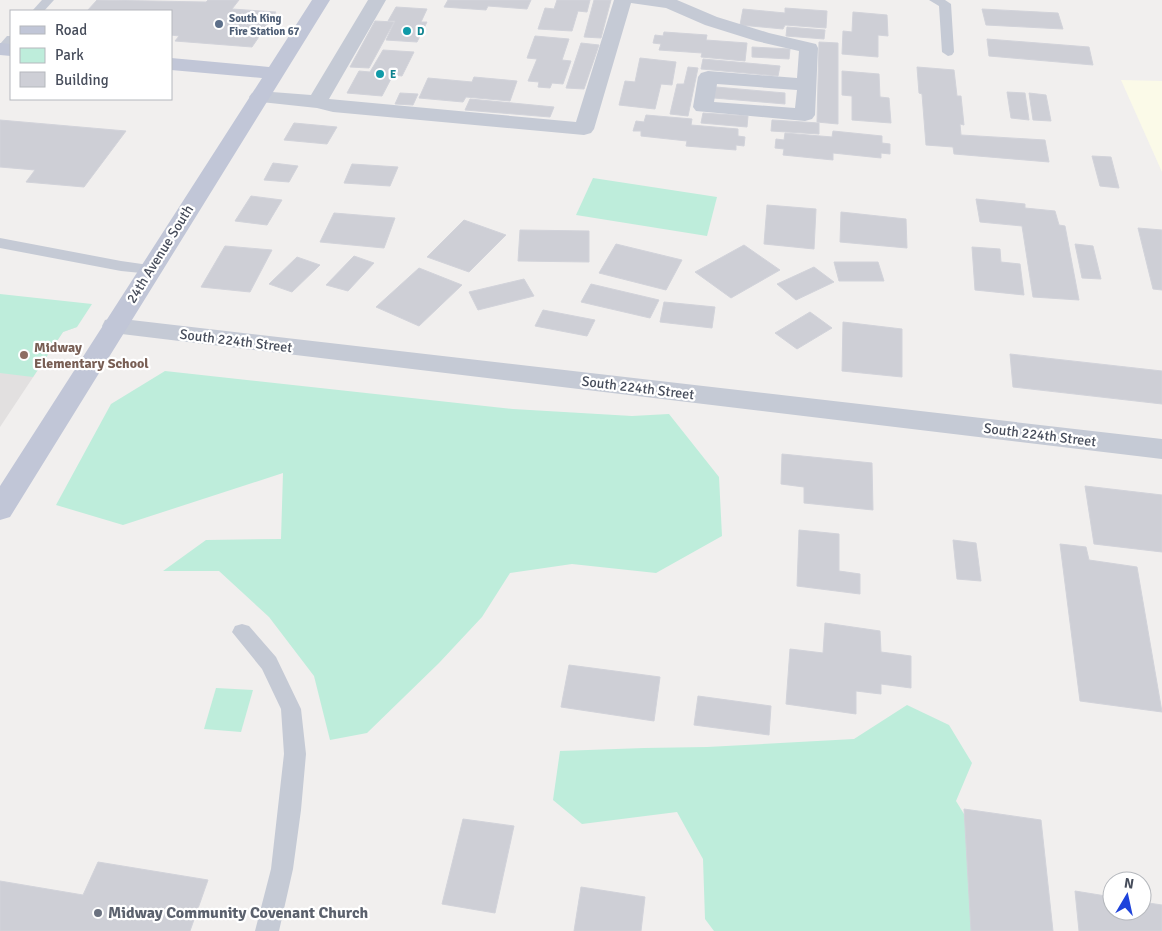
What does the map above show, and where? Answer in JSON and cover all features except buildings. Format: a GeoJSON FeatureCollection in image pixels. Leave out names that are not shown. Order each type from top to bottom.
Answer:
{"type":"FeatureCollection","features":[{"type":"Feature","properties":{"kind":"street","name":"24th Avenue South"},"geometry":{"type":"LineString","coordinates":[[0,509],[321,0]]}},
{"type":"Feature","properties":{"kind":"street"},"geometry":{"type":"LineString","coordinates":[[317,102],[377,0]]}},
{"type":"Feature","properties":{"kind":"street"},"geometry":{"type":"LineString","coordinates":[[259,97],[317,102],[341,107],[584,129],[623,0]]}},
{"type":"Feature","properties":{"kind":"street"},"geometry":{"type":"LineString","coordinates":[[638,0],[669,3],[711,20],[762,37],[809,48],[807,85],[805,115],[703,107],[708,77],[807,85]]}},
{"type":"Feature","properties":{"kind":"street"},"geometry":{"type":"LineString","coordinates":[[172,64],[275,73]]}},
{"type":"Feature","properties":{"kind":"street","name":"South 224th Street"},"geometry":{"type":"LineString","coordinates":[[114,326],[1162,449]]}},
{"type":"Feature","properties":{"kind":"lane"},"geometry":{"type":"LineString","coordinates":[[39,10],[48,0]]}},
{"type":"Feature","properties":{"kind":"lane"},"geometry":{"type":"LineString","coordinates":[[935,0],[945,4],[948,52]]}},
{"type":"Feature","properties":{"kind":"lane"},"geometry":{"type":"LineString","coordinates":[[0,243],[121,266],[151,269]]}},
{"type":"Feature","properties":{"kind":"lane"},"geometry":{"type":"LineString","coordinates":[[242,632],[268,663],[291,709],[295,754],[282,869],[267,931]]}},
{"type":"Feature","properties":{"kind":"shaded area"},"geometry":{"type":"Polygon","coordinates":[[[1121,80],[1162,81],[1162,172],[1121,80]]]}},
{"type":"Feature","properties":{"kind":"shaded area","name":"Midway Elementary School"},"geometry":{"type":"Polygon","coordinates":[[[0,295],[77,327],[63,332],[0,427],[0,295]]]}},
{"type":"Feature","properties":{"kind":"green space"},"geometry":{"type":"Polygon","coordinates":[[[593,178],[717,197],[707,236],[576,215],[593,178]]]}},
{"type":"Feature","properties":{"kind":"green space","name":"Midway Elementary School"},"geometry":{"type":"Polygon","coordinates":[[[0,294],[92,304],[77,327],[63,332],[33,377],[0,373],[0,294]]]}},
{"type":"Feature","properties":{"kind":"green space"},"geometry":{"type":"Polygon","coordinates":[[[165,371],[513,409],[632,416],[669,414],[719,477],[722,536],[656,573],[572,564],[510,573],[482,617],[439,663],[367,733],[330,740],[314,676],[269,617],[219,571],[163,571],[206,540],[281,539],[283,473],[123,525],[56,505],[111,404],[165,371]]]}},
{"type":"Feature","properties":{"kind":"green space"},"geometry":{"type":"Polygon","coordinates":[[[216,688],[253,690],[241,732],[204,729],[216,688]]]}},
{"type":"Feature","properties":{"kind":"green space"},"geometry":{"type":"Polygon","coordinates":[[[907,705],[949,725],[972,763],[956,801],[1036,931],[714,931],[705,919],[703,859],[677,812],[582,824],[553,800],[560,751],[707,747],[854,739],[907,705]]]}},
{"type":"Feature","properties":{"kind":"place","name":"South King Fire Station 67"},"geometry":{"type":"Point","coordinates":[219,24]}},
{"type":"Feature","properties":{"kind":"place","name":"D"},"geometry":{"type":"Point","coordinates":[407,31]}},
{"type":"Feature","properties":{"kind":"place","name":"E"},"geometry":{"type":"Point","coordinates":[380,74]}},
{"type":"Feature","properties":{"kind":"place","name":"Midway Elementary School"},"geometry":{"type":"Point","coordinates":[24,355]}},
{"type":"Feature","properties":{"kind":"place","name":"Midway Community Covenant Church"},"geometry":{"type":"Point","coordinates":[98,913]}}]}
